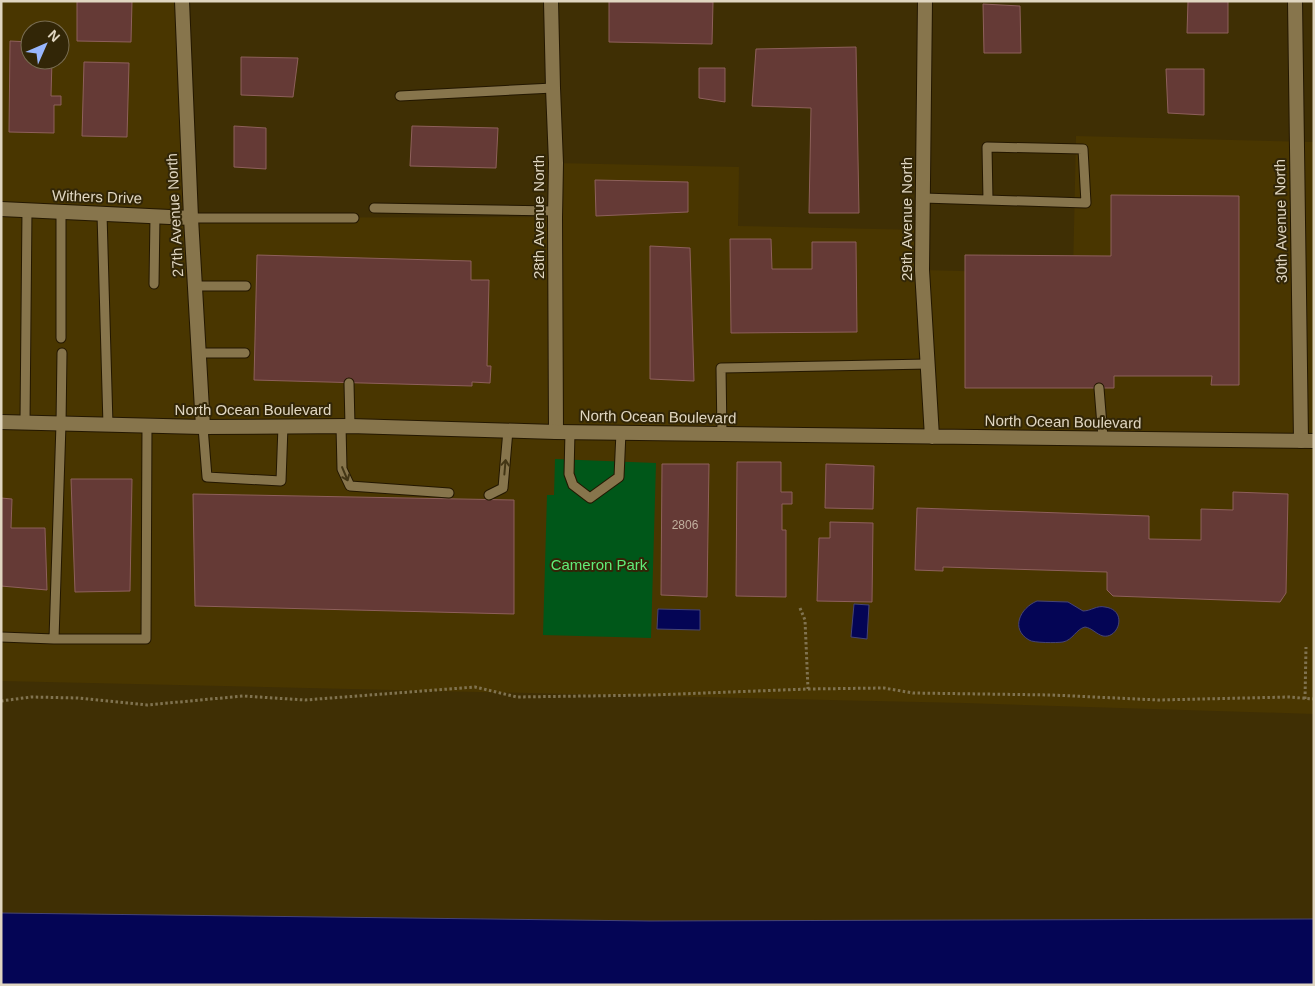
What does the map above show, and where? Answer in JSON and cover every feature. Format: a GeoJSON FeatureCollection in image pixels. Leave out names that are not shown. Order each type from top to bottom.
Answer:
{"type":"FeatureCollection","features":[{"type":"Feature","properties":{"kind":"main road","name":"27th Avenue North"},"geometry":{"type":"LineString","coordinates":[[182,1],[191,218],[203,427]]}},
{"type":"Feature","properties":{"kind":"main road","name":"28th Avenue North"},"geometry":{"type":"LineString","coordinates":[[551,1],[552,88],[556,163],[555,211],[563,432]]}},
{"type":"Feature","properties":{"kind":"main road","name":"29th Avenue North"},"geometry":{"type":"LineString","coordinates":[[925,1],[922,270],[932,436]]}},
{"type":"Feature","properties":{"kind":"main road","name":"30th Avenue North"},"geometry":{"type":"LineString","coordinates":[[1295,1],[1307,441]]}},
{"type":"Feature","properties":{"kind":"main road","name":"Withers Drive"},"geometry":{"type":"LineString","coordinates":[[1,209],[191,218]]}},
{"type":"Feature","properties":{"kind":"main road","name":"North Ocean Boulevard"},"geometry":{"type":"LineString","coordinates":[[1,422],[203,427],[345,426],[563,432],[1307,441]]}},
{"type":"Feature","properties":{"kind":"lane"},"geometry":{"type":"LineString","coordinates":[[400,96],[552,88]]}},
{"type":"Feature","properties":{"kind":"lane"},"geometry":{"type":"LineString","coordinates":[[923,198],[988,200],[1086,203],[1083,149],[987,147],[988,200]]}},
{"type":"Feature","properties":{"kind":"lane"},"geometry":{"type":"LineString","coordinates":[[374,208],[555,211]]}},
{"type":"Feature","properties":{"kind":"lane"},"geometry":{"type":"LineString","coordinates":[[25,422],[27,210]]}},
{"type":"Feature","properties":{"kind":"lane"},"geometry":{"type":"LineString","coordinates":[[61,212],[61,338]]}},
{"type":"Feature","properties":{"kind":"lane"},"geometry":{"type":"LineString","coordinates":[[102,214],[108,425]]}},
{"type":"Feature","properties":{"kind":"lane"},"geometry":{"type":"LineString","coordinates":[[154,284],[155,216]]}},
{"type":"Feature","properties":{"kind":"lane"},"geometry":{"type":"LineString","coordinates":[[191,218],[354,218]]}},
{"type":"Feature","properties":{"kind":"lane"},"geometry":{"type":"LineString","coordinates":[[195,286],[246,286]]}},
{"type":"Feature","properties":{"kind":"lane"},"geometry":{"type":"LineString","coordinates":[[54,639],[62,352]]}},
{"type":"Feature","properties":{"kind":"lane"},"geometry":{"type":"LineString","coordinates":[[199,353],[244,353]]}},
{"type":"Feature","properties":{"kind":"lane"},"geometry":{"type":"LineString","coordinates":[[722,434],[721,368],[928,364]]}},
{"type":"Feature","properties":{"kind":"lane"},"geometry":{"type":"LineString","coordinates":[[349,383],[342,469],[350,486],[449,493]]}},
{"type":"Feature","properties":{"kind":"lane"},"geometry":{"type":"LineString","coordinates":[[1099,388],[1103,438]]}},
{"type":"Feature","properties":{"kind":"lane"},"geometry":{"type":"LineString","coordinates":[[1,637],[146,639],[147,426]]}},
{"type":"Feature","properties":{"kind":"lane"},"geometry":{"type":"LineString","coordinates":[[203,427],[207,477],[281,480],[283,426]]}},
{"type":"Feature","properties":{"kind":"lane"},"geometry":{"type":"LineString","coordinates":[[489,495],[503,488],[508,430]]}},
{"type":"Feature","properties":{"kind":"lane"},"geometry":{"type":"LineString","coordinates":[[563,432],[569,474],[573,485],[590,498],[619,477],[621,432]]}},
{"type":"Feature","properties":{"kind":"path"},"geometry":{"type":"LineString","coordinates":[[800,608],[805,620],[808,689]]}},
{"type":"Feature","properties":{"kind":"path"},"geometry":{"type":"LineString","coordinates":[[1305,699],[1306,647]]}},
{"type":"Feature","properties":{"kind":"path"},"geometry":{"type":"LineString","coordinates":[[1,701],[31,697],[78,698],[147,705],[244,696],[305,700],[475,687],[517,697],[884,688],[913,693],[1052,695],[1158,700],[1289,697],[1314,700]]}},
{"type":"Feature","properties":{"kind":"shaded area"},"geometry":{"type":"Polygon","coordinates":[[[1,1],[182,1],[191,218],[555,217],[556,163],[739,167],[738,226],[922,230],[922,270],[1073,274],[1076,136],[1314,142],[1314,714],[964,703],[1,681],[1,1]]]}},
{"type":"Feature","properties":{"kind":"shaded area"},"geometry":{"type":"Polygon","coordinates":[[[1037,601],[1068,602],[1083,611],[1105,607],[1117,613],[1119,624],[1117,629],[1109,636],[1103,636],[1085,627],[1063,642],[1031,641],[1023,635],[1019,625],[1026,608],[1037,601]]]}},
{"type":"Feature","properties":{"kind":"shaded area"},"geometry":{"type":"Polygon","coordinates":[[[854,604],[869,605],[867,639],[851,637],[854,604]]]}},
{"type":"Feature","properties":{"kind":"shaded area"},"geometry":{"type":"Polygon","coordinates":[[[658,609],[700,610],[700,630],[657,629],[658,609]]]}},
{"type":"Feature","properties":{"kind":"shaded area"},"geometry":{"type":"Polygon","coordinates":[[[1,913],[649,921],[1314,919],[1314,985],[1,985],[1,913]]]}},
{"type":"Feature","properties":{"kind":"green space","name":"Cameron Park"},"geometry":{"type":"Polygon","coordinates":[[[555,459],[656,463],[651,638],[543,635],[547,495],[554,495],[555,459]]]}},
{"type":"Feature","properties":{"kind":"building"},"geometry":{"type":"Polygon","coordinates":[[[77,1],[132,1],[131,42],[77,41],[77,1]]]}},
{"type":"Feature","properties":{"kind":"building"},"geometry":{"type":"Polygon","coordinates":[[[609,1],[713,2],[712,44],[609,42],[609,1]]]}},
{"type":"Feature","properties":{"kind":"building"},"geometry":{"type":"Polygon","coordinates":[[[1188,1],[1228,1],[1228,33],[1187,33],[1188,1]]]}},
{"type":"Feature","properties":{"kind":"building"},"geometry":{"type":"Polygon","coordinates":[[[983,4],[1020,6],[1021,53],[984,53],[983,4]]]}},
{"type":"Feature","properties":{"kind":"building"},"geometry":{"type":"Polygon","coordinates":[[[10,41],[20,42],[20,70],[52,70],[51,96],[61,96],[61,105],[54,105],[54,133],[9,132],[10,41]]]}},
{"type":"Feature","properties":{"kind":"building"},"geometry":{"type":"Polygon","coordinates":[[[856,47],[859,213],[809,213],[811,108],[752,106],[756,49],[856,47]]]}},
{"type":"Feature","properties":{"kind":"building"},"geometry":{"type":"Polygon","coordinates":[[[241,57],[298,58],[293,97],[241,95],[241,57]]]}},
{"type":"Feature","properties":{"kind":"building"},"geometry":{"type":"Polygon","coordinates":[[[84,62],[129,63],[127,137],[82,136],[84,62]]]}},
{"type":"Feature","properties":{"kind":"building"},"geometry":{"type":"Polygon","coordinates":[[[699,68],[725,68],[725,102],[699,98],[699,68]]]}},
{"type":"Feature","properties":{"kind":"building"},"geometry":{"type":"Polygon","coordinates":[[[1166,69],[1204,69],[1204,115],[1168,113],[1166,69]]]}},
{"type":"Feature","properties":{"kind":"building"},"geometry":{"type":"Polygon","coordinates":[[[234,126],[266,128],[266,169],[234,167],[234,126]]]}},
{"type":"Feature","properties":{"kind":"building"},"geometry":{"type":"Polygon","coordinates":[[[412,126],[498,128],[496,168],[410,166],[412,126]]]}},
{"type":"Feature","properties":{"kind":"building"},"geometry":{"type":"Polygon","coordinates":[[[595,180],[688,182],[688,212],[596,216],[595,180]]]}},
{"type":"Feature","properties":{"kind":"building"},"geometry":{"type":"Polygon","coordinates":[[[1111,195],[1239,196],[1239,385],[1211,385],[1212,376],[1114,376],[1114,388],[965,388],[965,255],[1111,256],[1111,195]]]}},
{"type":"Feature","properties":{"kind":"building"},"geometry":{"type":"Polygon","coordinates":[[[730,239],[771,239],[772,269],[812,269],[812,242],[856,242],[857,332],[731,333],[730,239]]]}},
{"type":"Feature","properties":{"kind":"building"},"geometry":{"type":"Polygon","coordinates":[[[650,246],[690,248],[694,381],[650,379],[650,246]]]}},
{"type":"Feature","properties":{"kind":"building"},"geometry":{"type":"Polygon","coordinates":[[[257,255],[471,261],[471,280],[489,280],[487,366],[491,366],[490,383],[472,382],[472,386],[254,380],[257,255]]]}},
{"type":"Feature","properties":{"kind":"building"},"geometry":{"type":"Polygon","coordinates":[[[737,462],[781,462],[781,492],[792,492],[792,504],[782,504],[782,530],[786,530],[786,597],[736,596],[737,462]]]}},
{"type":"Feature","properties":{"kind":"building"},"geometry":{"type":"Polygon","coordinates":[[[662,464],[709,464],[707,597],[661,595],[662,464]]]}},
{"type":"Feature","properties":{"kind":"building"},"geometry":{"type":"Polygon","coordinates":[[[826,464],[874,466],[873,509],[825,508],[826,464]]]}},
{"type":"Feature","properties":{"kind":"building"},"geometry":{"type":"Polygon","coordinates":[[[71,479],[132,479],[130,591],[75,592],[71,479]]]}},
{"type":"Feature","properties":{"kind":"building"},"geometry":{"type":"Polygon","coordinates":[[[1233,492],[1288,494],[1286,593],[1280,602],[1113,596],[1107,590],[1107,572],[943,567],[943,571],[915,570],[917,508],[1149,516],[1149,539],[1201,540],[1201,509],[1233,510],[1233,492]]]}},
{"type":"Feature","properties":{"kind":"building"},"geometry":{"type":"Polygon","coordinates":[[[193,494],[514,500],[514,614],[195,606],[193,494]]]}},
{"type":"Feature","properties":{"kind":"building"},"geometry":{"type":"Polygon","coordinates":[[[1,498],[12,499],[11,528],[45,528],[47,590],[1,586],[1,498]]]}},
{"type":"Feature","properties":{"kind":"building"},"geometry":{"type":"Polygon","coordinates":[[[830,522],[873,523],[872,602],[817,601],[819,538],[830,538],[830,522]]]}}]}
